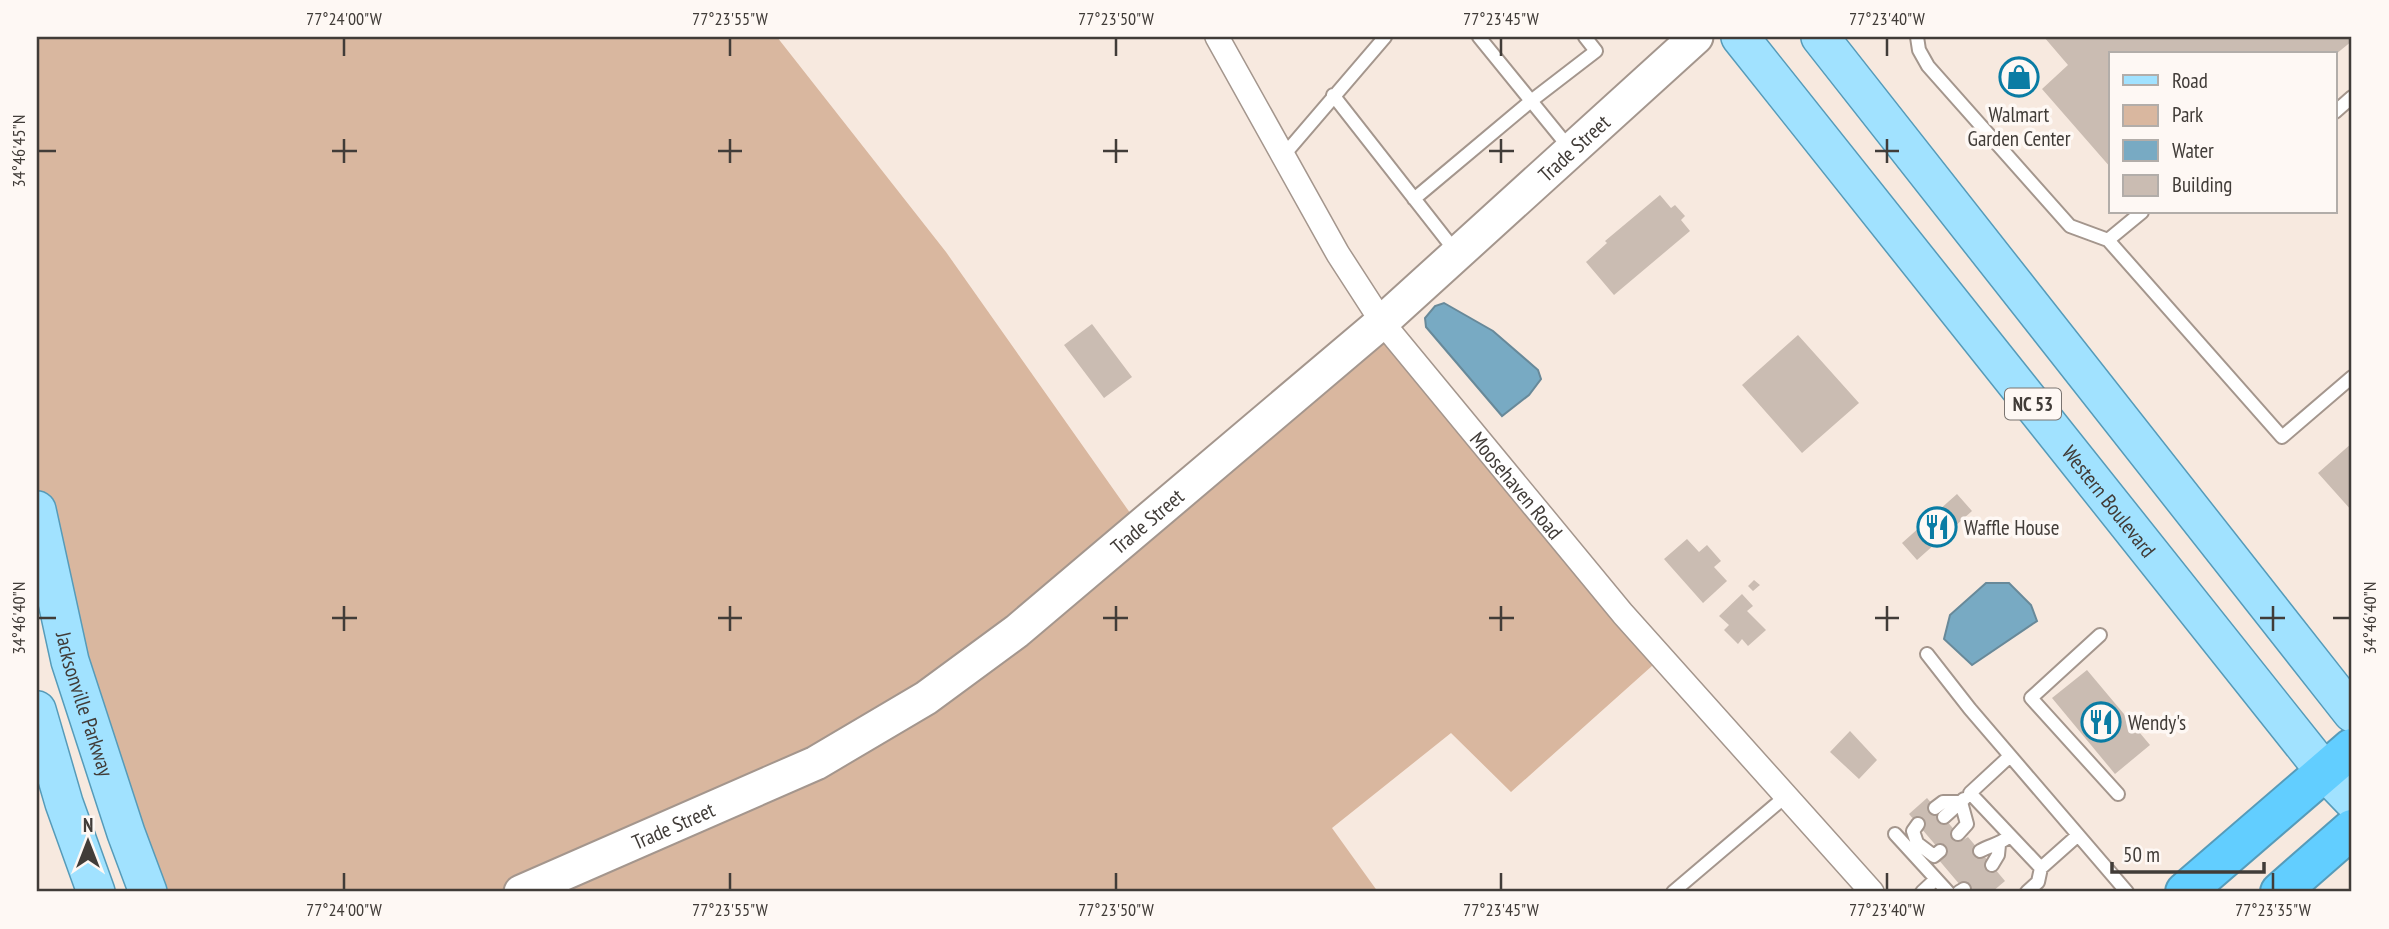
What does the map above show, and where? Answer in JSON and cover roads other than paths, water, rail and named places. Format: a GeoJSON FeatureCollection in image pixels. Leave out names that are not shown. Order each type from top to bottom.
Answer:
{"type":"FeatureCollection","features":[{"type":"Feature","properties":{"kind":"highway"},"geometry":{"type":"LineString","coordinates":[[2185,892],[2339,760]]}},
{"type":"Feature","properties":{"kind":"highway"},"geometry":{"type":"LineString","coordinates":[[2280,892],[2352,829]]}},
{"type":"Feature","properties":{"kind":"main road","name":"Western Boulevard"},"geometry":{"type":"LineString","coordinates":[[1740,37],[2339,760],[2352,800]]}},
{"type":"Feature","properties":{"kind":"main road","name":"NC 53"},"geometry":{"type":"LineString","coordinates":[[1820,37],[2352,713]]}},
{"type":"Feature","properties":{"kind":"main road","name":"Jacksonville Parkway"},"geometry":{"type":"LineString","coordinates":[[37,510],[70,661],[125,833],[148,892]]}},
{"type":"Feature","properties":{"kind":"main road"},"geometry":{"type":"LineString","coordinates":[[37,710],[64,803],[96,892]]}},
{"type":"Feature","properties":{"kind":"street","name":"Moosehaven Road"},"geometry":{"type":"LineString","coordinates":[[1217,37],[1338,254],[1382,322],[1623,614],[1872,892]]}},
{"type":"Feature","properties":{"kind":"street","name":"Trade Street"},"geometry":{"type":"LineString","coordinates":[[521,892],[816,763],[926,698],[1017,631],[1382,322],[1696,37]]}},
{"type":"Feature","properties":{"kind":"lane"},"geometry":{"type":"LineString","coordinates":[[1283,156],[1385,37]]}},
{"type":"Feature","properties":{"kind":"lane"},"geometry":{"type":"LineString","coordinates":[[1479,37],[1572,150]]}},
{"type":"Feature","properties":{"kind":"lane"},"geometry":{"type":"LineString","coordinates":[[1414,199],[1531,101],[1596,51],[1585,37]]}},
{"type":"Feature","properties":{"kind":"lane"},"geometry":{"type":"LineString","coordinates":[[1917,37],[1919,50],[1928,66],[2070,226],[2108,240],[2282,437],[2352,377]]}},
{"type":"Feature","properties":{"kind":"lane"},"geometry":{"type":"LineString","coordinates":[[1334,95],[1457,254]]}},
{"type":"Feature","properties":{"kind":"lane"},"geometry":{"type":"LineString","coordinates":[[2336,111],[2352,97]]}},
{"type":"Feature","properties":{"kind":"lane"},"geometry":{"type":"LineString","coordinates":[[2108,240],[2139,214]]}},
{"type":"Feature","properties":{"kind":"lane"},"geometry":{"type":"LineString","coordinates":[[2100,635],[2031,698],[2118,794]]}},
{"type":"Feature","properties":{"kind":"lane"},"geometry":{"type":"LineString","coordinates":[[1927,654],[2077,836],[2127,892]]}},
{"type":"Feature","properties":{"kind":"lane"},"geometry":{"type":"LineString","coordinates":[[1965,798],[1943,802],[1948,822],[1965,798],[2010,756]]}},
{"type":"Feature","properties":{"kind":"lane"},"geometry":{"type":"LineString","coordinates":[[1673,892],[1786,796]]}},
{"type":"Feature","properties":{"kind":"lane"},"geometry":{"type":"LineString","coordinates":[[1965,798],[2010,836],[2041,868]]}},
{"type":"Feature","properties":{"kind":"lane"},"geometry":{"type":"LineString","coordinates":[[1895,834],[1926,841],[1936,879],[1955,889]]}},
{"type":"Feature","properties":{"kind":"lane"},"geometry":{"type":"LineString","coordinates":[[1980,851],[1991,845],[1999,845],[2010,836]]}},
{"type":"Feature","properties":{"kind":"lane"},"geometry":{"type":"LineString","coordinates":[[2027,892],[2039,881],[2041,868],[2077,836]]}},
{"type":"Feature","properties":{"kind":"lane"},"geometry":{"type":"LineString","coordinates":[[1992,865],[1998,855],[1999,845]]}},
{"type":"Feature","properties":{"kind":"lane"},"geometry":{"type":"LineString","coordinates":[[1922,892],[1936,879]]}},
{"type":"Feature","properties":{"kind":"water"},"geometry":{"type":"Polygon","coordinates":[[[1444,303],[1493,331],[1538,370],[1541,379],[1529,395],[1502,416],[1426,327],[1425,318],[1435,306],[1444,303]]]}},
{"type":"Feature","properties":{"kind":"water"},"geometry":{"type":"Polygon","coordinates":[[[1986,583],[2009,583],[2031,605],[2037,621],[1972,665],[1944,639],[1950,615],[1986,583]]]}},
{"type":"Feature","properties":{"kind":"place","name":"Walmart Garden Center"},"geometry":{"type":"Point","coordinates":[2019,77]}},
{"type":"Feature","properties":{"kind":"place","name":"Waffle House"},"geometry":{"type":"Point","coordinates":[1937,527]}},
{"type":"Feature","properties":{"kind":"place","name":"Wendy's"},"geometry":{"type":"Point","coordinates":[2101,722]}}]}
